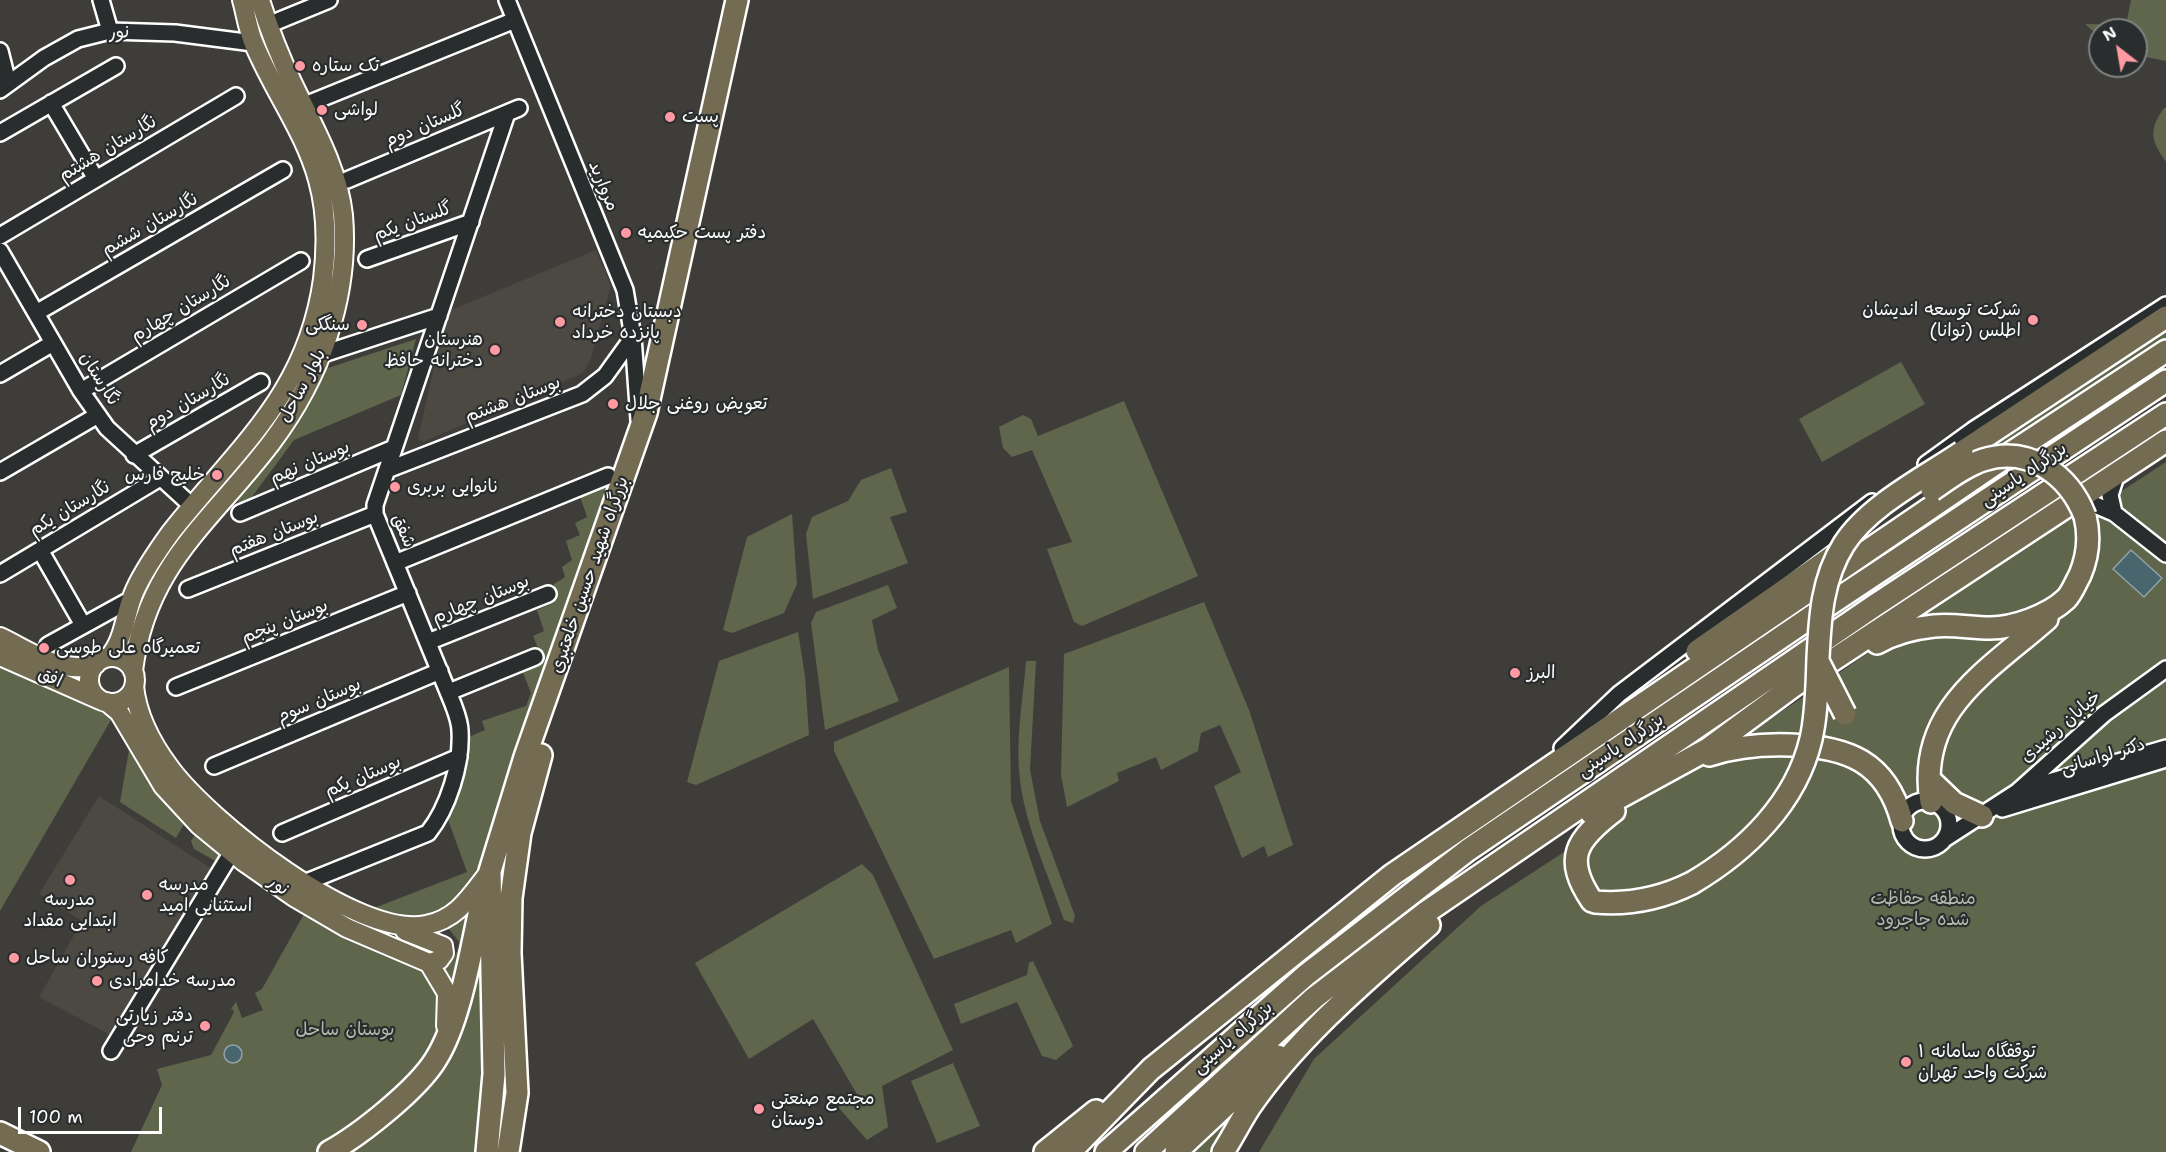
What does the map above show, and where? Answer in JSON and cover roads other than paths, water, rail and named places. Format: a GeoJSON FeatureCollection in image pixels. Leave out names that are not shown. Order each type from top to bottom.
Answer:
{"type":"FeatureCollection","features":[{"type":"Feature","properties":{"kind":"highway","name":"بزرگراه شهید حسین خلعتبری"},"geometry":{"type":"LineString","coordinates":[[488,1152],[494,1074],[490,872],[525,757],[646,413],[737,0]]}},
{"type":"Feature","properties":{"kind":"highway","name":"بزرگراه شهید حسین خلعتبری"},"geometry":{"type":"LineString","coordinates":[[508,1152],[517,1093],[510,953],[511,898],[520,832],[538,762],[656,425],[751,0]]}},
{"type":"Feature","properties":{"kind":"highway"},"geometry":{"type":"LineString","coordinates":[[1653,780],[1589,831],[1578,848],[1575,866],[1577,874],[1594,902],[1615,903],[1655,897],[1692,883],[1744,847],[1784,800],[1811,740],[1822,598],[1844,545],[1870,516],[2166,317]]}},
{"type":"Feature","properties":{"kind":"highway"},"geometry":{"type":"LineString","coordinates":[[1046,1152],[1392,875],[1961,486],[2166,351]]}},
{"type":"Feature","properties":{"kind":"highway","name":"بزرگراه یاسینی"},"geometry":{"type":"LineString","coordinates":[[1106,1152],[1306,975],[1468,850],[1833,602],[2166,381]]}},
{"type":"Feature","properties":{"kind":"highway","name":"بزرگراه یاسینی"},"geometry":{"type":"LineString","coordinates":[[1146,1152],[1314,998],[1375,949],[1874,606],[2166,414]]}},
{"type":"Feature","properties":{"kind":"highway"},"geometry":{"type":"LineString","coordinates":[[1717,744],[1792,687],[2082,507],[2116,473],[2166,441]]}},
{"type":"Feature","properties":{"kind":"highway"},"geometry":{"type":"LineString","coordinates":[[1483,812],[1562,748],[1751,611],[1932,490],[1977,462],[2003,456],[2018,457],[2044,465],[2062,478],[2082,507],[2088,543],[2085,561],[2066,599],[2042,623],[1987,667],[1959,696],[1934,743],[1929,779],[1931,802]]}},
{"type":"Feature","properties":{"kind":"highway"},"geometry":{"type":"LineString","coordinates":[[1176,1152],[1315,1022],[1361,985],[1490,869],[1686,763],[1890,637],[1934,626],[1987,628],[2014,625],[2066,599]]}},
{"type":"Feature","properties":{"kind":"highway"},"geometry":{"type":"LineString","coordinates":[[1818,659],[1845,714]]}},
{"type":"Feature","properties":{"kind":"highway"},"geometry":{"type":"LineString","coordinates":[[1686,763],[1750,746],[1835,748],[1857,758],[1873,771],[1890,792],[1902,820]]}},
{"type":"Feature","properties":{"kind":"highway"},"geometry":{"type":"LineString","coordinates":[[1929,779],[1954,803],[1982,816]]}},
{"type":"Feature","properties":{"kind":"highway"},"geometry":{"type":"LineString","coordinates":[[329,1152],[353,1137],[412,1088],[428,1071],[444,1041],[456,1010],[490,872]]}},
{"type":"Feature","properties":{"kind":"highway"},"geometry":{"type":"LineString","coordinates":[[1223,1152],[1249,1108],[1273,1078],[1361,985]]}},
{"type":"Feature","properties":{"kind":"highway"},"geometry":{"type":"LineString","coordinates":[[1070,1152],[1151,1069]]}},
{"type":"Feature","properties":{"kind":"highway"},"geometry":{"type":"LineString","coordinates":[[517,1093],[520,1152]]}},
{"type":"Feature","properties":{"kind":"highway"},"geometry":{"type":"LineString","coordinates":[[0,1133],[39,1152]]}},
{"type":"Feature","properties":{"kind":"highway"},"geometry":{"type":"LineString","coordinates":[[0,1147],[7,1152]]}},
{"type":"Feature","properties":{"kind":"main road","name":"بلوار ساحل"},"geometry":{"type":"LineString","coordinates":[[102,660],[119,641],[135,590],[154,557],[192,506],[257,431],[281,398],[300,362],[321,292],[326,254],[324,214],[318,179],[253,43],[242,0]]}},
{"type":"Feature","properties":{"kind":"main road","name":"بلوار ساحل"},"geometry":{"type":"LineString","coordinates":[[134,678],[143,620],[158,585],[184,547],[270,444],[297,406],[323,354],[338,296],[343,260],[342,214],[335,177],[305,105],[271,33],[261,0]]}},
{"type":"Feature","properties":{"kind":"main road"},"geometry":{"type":"LineString","coordinates":[[253,43],[271,33]]}},
{"type":"Feature","properties":{"kind":"main road"},"geometry":{"type":"LineString","coordinates":[[300,362],[323,354]]}},
{"type":"Feature","properties":{"kind":"main road","name":"افق"},"geometry":{"type":"LineString","coordinates":[[0,637],[62,666],[74,668],[102,660]]}},
{"type":"Feature","properties":{"kind":"main road","name":"افق"},"geometry":{"type":"LineString","coordinates":[[0,656],[104,701]]}},
{"type":"Feature","properties":{"kind":"main road"},"geometry":{"type":"LineString","coordinates":[[102,660],[124,660],[134,678],[127,698],[104,701],[89,684],[91,670],[102,660]]}},
{"type":"Feature","properties":{"kind":"main road","name":"نور"},"geometry":{"type":"LineString","coordinates":[[134,678],[136,699],[148,734],[186,788],[219,820],[299,890],[347,928],[429,963]]}},
{"type":"Feature","properties":{"kind":"main road","name":"نور"},"geometry":{"type":"LineString","coordinates":[[104,701],[119,712],[163,786],[199,825],[232,852],[299,890],[380,923],[412,927],[440,921],[463,906],[490,872]]}},
{"type":"Feature","properties":{"kind":"main road"},"geometry":{"type":"LineString","coordinates":[[380,923],[443,946],[444,953],[439,960],[429,963],[447,993],[444,1041]]}},
{"type":"Feature","properties":{"kind":"street"},"geometry":{"type":"LineString","coordinates":[[101,0],[110,31]]}},
{"type":"Feature","properties":{"kind":"street"},"geometry":{"type":"LineString","coordinates":[[271,33],[329,0]]}},
{"type":"Feature","properties":{"kind":"street","name":"مروارید"},"geometry":{"type":"LineString","coordinates":[[507,0],[624,290],[633,337],[640,429]]}},
{"type":"Feature","properties":{"kind":"street"},"geometry":{"type":"LineString","coordinates":[[305,105],[515,20]]}},
{"type":"Feature","properties":{"kind":"street","name":"نور"},"geometry":{"type":"LineString","coordinates":[[4,86],[78,39],[110,31],[175,33],[253,43]]}},
{"type":"Feature","properties":{"kind":"street"},"geometry":{"type":"LineString","coordinates":[[0,51],[4,86]]}},
{"type":"Feature","properties":{"kind":"street"},"geometry":{"type":"LineString","coordinates":[[0,133],[116,66]]}},
{"type":"Feature","properties":{"kind":"street","name":"نگارستان هشتم"},"geometry":{"type":"LineString","coordinates":[[0,236],[236,96]]}},
{"type":"Feature","properties":{"kind":"street"},"geometry":{"type":"LineString","coordinates":[[51,104],[96,179]]}},
{"type":"Feature","properties":{"kind":"street","name":"گلستان دوم"},"geometry":{"type":"LineString","coordinates":[[347,180],[513,110]]}},
{"type":"Feature","properties":{"kind":"street","name":"شفق"},"geometry":{"type":"LineString","coordinates":[[299,890],[428,833],[439,819],[459,757],[460,729],[449,693],[375,514],[394,448],[471,222],[513,110]]}},
{"type":"Feature","properties":{"kind":"street","name":"نگارستان ششم"},"geometry":{"type":"LineString","coordinates":[[36,313],[283,170]]}},
{"type":"Feature","properties":{"kind":"street","name":"گلستان یکم"},"geometry":{"type":"LineString","coordinates":[[368,259],[471,222]]}},
{"type":"Feature","properties":{"kind":"street","name":"نگارستان"},"geometry":{"type":"LineString","coordinates":[[0,251],[4,268],[36,313],[81,391],[98,415],[134,455],[192,506]]}},
{"type":"Feature","properties":{"kind":"street","name":"نگارستان چهارم"},"geometry":{"type":"LineString","coordinates":[[81,391],[301,261]]}},
{"type":"Feature","properties":{"kind":"street"},"geometry":{"type":"LineString","coordinates":[[1562,748],[1619,693],[1837,527],[1973,430],[2166,305]]}},
{"type":"Feature","properties":{"kind":"street"},"geometry":{"type":"LineString","coordinates":[[323,354],[439,316]]}},
{"type":"Feature","properties":{"kind":"street","name":"بوستان هشتم"},"geometry":{"type":"LineString","coordinates":[[387,470],[582,394],[605,376],[633,337]]}},
{"type":"Feature","properties":{"kind":"street"},"geometry":{"type":"LineString","coordinates":[[0,374],[53,343]]}},
{"type":"Feature","properties":{"kind":"street","name":"نگارستان دوم"},"geometry":{"type":"LineString","coordinates":[[134,455],[261,382]]}},
{"type":"Feature","properties":{"kind":"street"},"geometry":{"type":"LineString","coordinates":[[0,472],[98,415]]}},
{"type":"Feature","properties":{"kind":"street","name":"بوستان نهم"},"geometry":{"type":"LineString","coordinates":[[240,513],[394,448]]}},
{"type":"Feature","properties":{"kind":"street"},"geometry":{"type":"LineString","coordinates":[[2114,513],[2110,495],[2116,473]]}},
{"type":"Feature","properties":{"kind":"street"},"geometry":{"type":"LineString","coordinates":[[395,563],[608,476]]}},
{"type":"Feature","properties":{"kind":"street","name":"نگارستان یکم"},"geometry":{"type":"LineString","coordinates":[[0,574],[160,478]]}},
{"type":"Feature","properties":{"kind":"street"},"geometry":{"type":"LineString","coordinates":[[2082,507],[2114,513],[2166,554]]}},
{"type":"Feature","properties":{"kind":"street","name":"بوستان هفتم"},"geometry":{"type":"LineString","coordinates":[[188,589],[375,514]]}},
{"type":"Feature","properties":{"kind":"street"},"geometry":{"type":"LineString","coordinates":[[40,550],[82,625]]}},
{"type":"Feature","properties":{"kind":"street","name":"بوستان پنجم"},"geometry":{"type":"LineString","coordinates":[[176,687],[408,593]]}},
{"type":"Feature","properties":{"kind":"street","name":"بوستان چهارم"},"geometry":{"type":"LineString","coordinates":[[428,642],[548,594]]}},
{"type":"Feature","properties":{"kind":"street"},"geometry":{"type":"LineString","coordinates":[[48,645],[126,602]]}},
{"type":"Feature","properties":{"kind":"street"},"geometry":{"type":"LineString","coordinates":[[449,693],[535,657]]}},
{"type":"Feature","properties":{"kind":"street","name":"خیابان رشیدی"},"geometry":{"type":"LineString","coordinates":[[1982,816],[2017,792],[2109,710],[2166,669]]}},
{"type":"Feature","properties":{"kind":"street","name":"بوستان سوم"},"geometry":{"type":"LineString","coordinates":[[214,766],[440,671]]}},
{"type":"Feature","properties":{"kind":"street","name":"دکتر لواسانی"},"geometry":{"type":"LineString","coordinates":[[2017,792],[2166,747]]}},
{"type":"Feature","properties":{"kind":"street","name":"بوستان یکم"},"geometry":{"type":"LineString","coordinates":[[282,833],[459,757]]}},
{"type":"Feature","properties":{"kind":"street","name":"دکتر لواسانی"},"geometry":{"type":"LineString","coordinates":[[1982,816],[2015,803],[2166,759]]}},
{"type":"Feature","properties":{"kind":"street"},"geometry":{"type":"LineString","coordinates":[[1946,838],[1950,824],[1948,816],[1938,805],[1923,801],[1909,807],[1902,820],[1906,840],[1919,849],[1934,848],[1982,816]]}},
{"type":"Feature","properties":{"kind":"street"},"geometry":{"type":"LineString","coordinates":[[111,1051],[232,852]]}},
{"type":"Feature","properties":{"kind":"water"},"geometry":{"type":"Polygon","coordinates":[[[2131,550],[2162,578],[2144,597],[2113,569],[2131,550]]]}},
{"type":"Feature","properties":{"kind":"water"},"geometry":{"type":"Polygon","coordinates":[[[233,1045],[239,1048],[242,1054],[239,1060],[233,1063],[227,1060],[224,1054],[227,1048],[233,1045]]]}},
{"type":"Feature","properties":{"kind":"place","name":"تک ستاره"},"geometry":{"type":"Point","coordinates":[300,66]}},
{"type":"Feature","properties":{"kind":"place","name":"لواشی"},"geometry":{"type":"Point","coordinates":[322,110]}},
{"type":"Feature","properties":{"kind":"place","name":"پست"},"geometry":{"type":"Point","coordinates":[670,117]}},
{"type":"Feature","properties":{"kind":"place","name":"دفتر پست حکیمیه"},"geometry":{"type":"Point","coordinates":[626,233]}},
{"type":"Feature","properties":{"kind":"place","name":"شرکت توسعه اندیشان اطلس (توانا)"},"geometry":{"type":"Point","coordinates":[2033,320]}},
{"type":"Feature","properties":{"kind":"place","name":"دبستان دخترانه پانزده خرداد"},"geometry":{"type":"Point","coordinates":[560,322]}},
{"type":"Feature","properties":{"kind":"place","name":"سنگکی"},"geometry":{"type":"Point","coordinates":[362,325]}},
{"type":"Feature","properties":{"kind":"place","name":"هنرستان دخترانه حافظ"},"geometry":{"type":"Point","coordinates":[495,350]}},
{"type":"Feature","properties":{"kind":"place","name":"تعویض روغنی جلال"},"geometry":{"type":"Point","coordinates":[613,404]}},
{"type":"Feature","properties":{"kind":"place","name":"خلیج فارس"},"geometry":{"type":"Point","coordinates":[217,475]}},
{"type":"Feature","properties":{"kind":"place","name":"نانوایی بربری"},"geometry":{"type":"Point","coordinates":[395,487]}},
{"type":"Feature","properties":{"kind":"place","name":"تعمیرگاه علی طوسی"},"geometry":{"type":"Point","coordinates":[44,648]}},
{"type":"Feature","properties":{"kind":"place","name":"البرز"},"geometry":{"type":"Point","coordinates":[1515,673]}},
{"type":"Feature","properties":{"kind":"place","name":"مدرسه ابتدایی مقداد"},"geometry":{"type":"Point","coordinates":[70,880]}},
{"type":"Feature","properties":{"kind":"place","name":"مدرسه استثنایی امید"},"geometry":{"type":"Point","coordinates":[147,895]}},
{"type":"Feature","properties":{"kind":"place","name":"کافه رستوران ساحل"},"geometry":{"type":"Point","coordinates":[14,958]}},
{"type":"Feature","properties":{"kind":"place","name":"مدرسه خدامرادی"},"geometry":{"type":"Point","coordinates":[97,981]}},
{"type":"Feature","properties":{"kind":"place","name":"دفتر زیارتی ترنم وحی"},"geometry":{"type":"Point","coordinates":[205,1026]}},
{"type":"Feature","properties":{"kind":"place","name":"توقفگاه سامانه ۱ شرکت واحد تهران"},"geometry":{"type":"Point","coordinates":[1906,1062]}},
{"type":"Feature","properties":{"kind":"place","name":"مجتمع صنعتی دوستان"},"geometry":{"type":"Point","coordinates":[759,1109]}},
{"type":"Feature","properties":{"kind":"park label","name":"منطقه حفاظت شده جاجرود"},"geometry":{"type":"Point","coordinates":[1923,909]}},
{"type":"Feature","properties":{"kind":"park label","name":"بوستان ساحل"},"geometry":{"type":"Point","coordinates":[345,1030]}}]}
